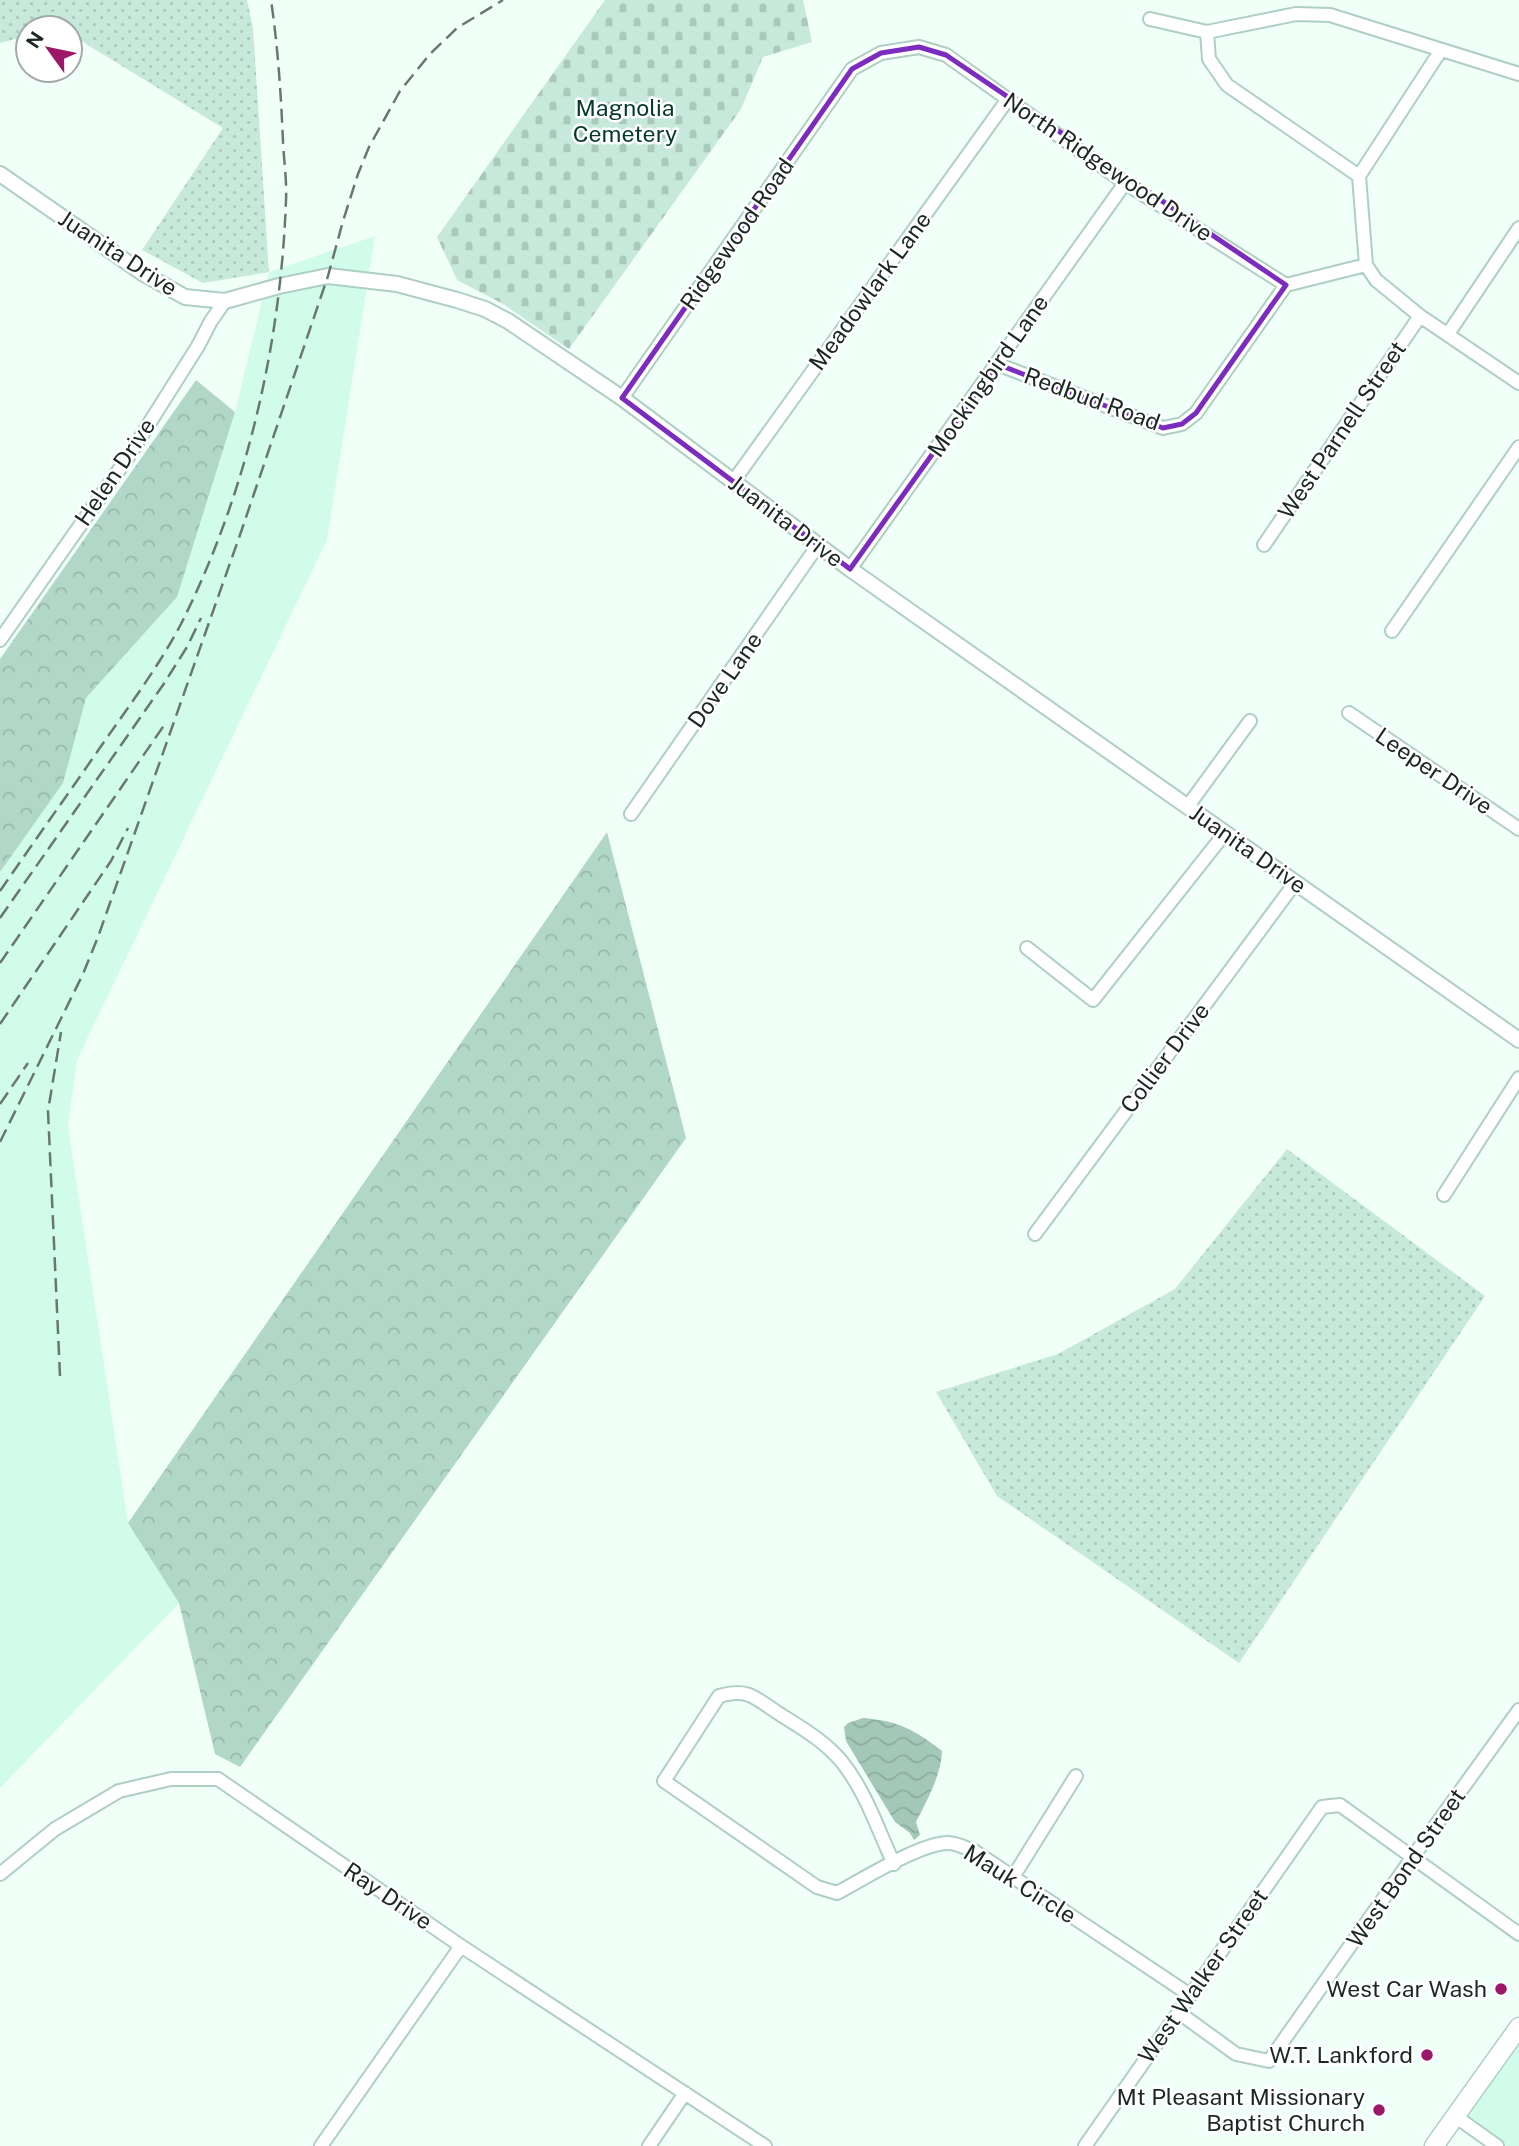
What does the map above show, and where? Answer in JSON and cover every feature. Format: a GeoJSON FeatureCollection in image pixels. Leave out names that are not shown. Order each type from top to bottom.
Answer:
{"type":"FeatureCollection","features":[{"type":"Feature","properties":{"kind":"main road"},"geometry":{"type":"LineString","coordinates":[[1434,2146],[1519,2027]]}},
{"type":"Feature","properties":{"kind":"street"},"geometry":{"type":"LineString","coordinates":[[1150,19],[1207,32],[1296,14],[1330,15],[1519,74]]}},
{"type":"Feature","properties":{"kind":"street"},"geometry":{"type":"LineString","coordinates":[[1207,32],[1209,59],[1227,85],[1359,176]]}},
{"type":"Feature","properties":{"kind":"street","name":"North Ridgewood Drive"},"geometry":{"type":"LineString","coordinates":[[852,69],[881,53],[919,47],[946,55],[1125,183],[1286,285]]}},
{"type":"Feature","properties":{"kind":"street"},"geometry":{"type":"LineString","coordinates":[[1441,50],[1359,176],[1366,265],[1376,280],[1420,316],[1519,383]]}},
{"type":"Feature","properties":{"kind":"street","name":"Ridgewood Road"},"geometry":{"type":"LineString","coordinates":[[622,398],[852,69]]}},
{"type":"Feature","properties":{"kind":"street","name":"Meadowlark Lane"},"geometry":{"type":"LineString","coordinates":[[733,482],[1008,99]]}},
{"type":"Feature","properties":{"kind":"street","name":"Juanita Drive"},"geometry":{"type":"LineString","coordinates":[[0,174],[144,275],[185,297],[225,302],[279,286],[328,276],[397,284],[485,309],[508,321],[622,398],[850,569],[1519,1040]]}},
{"type":"Feature","properties":{"kind":"street","name":"Mockingbird Lane"},"geometry":{"type":"LineString","coordinates":[[850,569],[1125,183]]}},
{"type":"Feature","properties":{"kind":"street"},"geometry":{"type":"LineString","coordinates":[[1448,334],[1519,228]]}},
{"type":"Feature","properties":{"kind":"street"},"geometry":{"type":"LineString","coordinates":[[1286,285],[1366,265]]}},
{"type":"Feature","properties":{"kind":"street","name":"Redbud Road"},"geometry":{"type":"LineString","coordinates":[[997,364],[1163,428],[1182,424],[1196,414],[1286,285]]}},
{"type":"Feature","properties":{"kind":"street","name":"Helen Drive"},"geometry":{"type":"LineString","coordinates":[[0,640],[128,457],[225,302]]}},
{"type":"Feature","properties":{"kind":"street","name":"West Parnell Street"},"geometry":{"type":"LineString","coordinates":[[1264,545],[1420,316]]}},
{"type":"Feature","properties":{"kind":"street"},"geometry":{"type":"LineString","coordinates":[[1392,631],[1519,447]]}},
{"type":"Feature","properties":{"kind":"street","name":"Dove Lane"},"geometry":{"type":"LineString","coordinates":[[631,814],[818,545]]}},
{"type":"Feature","properties":{"kind":"street","name":"Leeper Drive"},"geometry":{"type":"LineString","coordinates":[[1349,713],[1519,830]]}},
{"type":"Feature","properties":{"kind":"street"},"geometry":{"type":"LineString","coordinates":[[1188,806],[1251,721]]}},
{"type":"Feature","properties":{"kind":"street"},"geometry":{"type":"LineString","coordinates":[[1027,948],[1093,1000],[1225,833]]}},
{"type":"Feature","properties":{"kind":"street","name":"Collier Drive"},"geometry":{"type":"LineString","coordinates":[[1035,1234],[1295,883]]}},
{"type":"Feature","properties":{"kind":"street"},"geometry":{"type":"LineString","coordinates":[[1444,1195],[1519,1078]]}},
{"type":"Feature","properties":{"kind":"street","name":"Mauk Circle"},"geometry":{"type":"LineString","coordinates":[[894,1864],[859,1787],[841,1761],[816,1737],[748,1693],[734,1692],[719,1696],[664,1781],[817,1887],[837,1893],[894,1864],[929,1845],[951,1843],[974,1851],[1190,1995]]}},
{"type":"Feature","properties":{"kind":"street","name":"West Bond Street"},"geometry":{"type":"LineString","coordinates":[[1178,2012],[1236,2054],[1269,2061],[1519,1710]]}},
{"type":"Feature","properties":{"kind":"street"},"geometry":{"type":"LineString","coordinates":[[1013,1877],[1076,1776]]}},
{"type":"Feature","properties":{"kind":"street","name":"Ray Drive"},"geometry":{"type":"LineString","coordinates":[[0,1874],[55,1829],[120,1791],[171,1779],[218,1779],[461,1946],[765,2146]]}},
{"type":"Feature","properties":{"kind":"street","name":"West Walker Street"},"geometry":{"type":"LineString","coordinates":[[1085,2146],[1322,1807],[1340,1805],[1412,1858]]}},
{"type":"Feature","properties":{"kind":"street"},"geometry":{"type":"LineString","coordinates":[[1412,1858],[1519,1934]]}},
{"type":"Feature","properties":{"kind":"street"},"geometry":{"type":"LineString","coordinates":[[321,2146],[461,1946]]}},
{"type":"Feature","properties":{"kind":"street"},"geometry":{"type":"LineString","coordinates":[[649,2146],[685,2093]]}},
{"type":"Feature","properties":{"kind":"street"},"geometry":{"type":"LineString","coordinates":[[1455,2116],[1497,2146]]}},
{"type":"Feature","properties":{"kind":"highlighted area"},"geometry":{"type":"Polygon","coordinates":[[[919,47],[946,55],[1286,285],[1196,413],[1182,424],[1163,428],[997,364],[850,569],[622,398],[852,69],[881,53],[919,47]]]}},
{"type":"Feature","properties":{"kind":"shaded area"},"geometry":{"type":"Polygon","coordinates":[[[375,236],[327,540],[77,1060],[68,1126],[128,1523],[179,1603],[0,1788],[0,872],[62,783],[86,698],[177,597],[235,412],[269,272],[375,236]]]}},
{"type":"Feature","properties":{"kind":"shaded area"},"geometry":{"type":"Polygon","coordinates":[[[1519,2039],[1519,2146],[1506,2146],[1464,2117],[1519,2039]]]}},
{"type":"Feature","properties":{"kind":"green space"},"geometry":{"type":"Polygon","coordinates":[[[0,0],[247,0],[253,28],[269,272],[203,283],[142,250],[223,128],[84,43],[84,14],[14,14],[14,40],[0,43],[0,0]]]}},
{"type":"Feature","properties":{"kind":"green space","name":"Magnolia Cemetery"},"geometry":{"type":"Polygon","coordinates":[[[605,0],[803,0],[812,42],[763,57],[741,109],[569,349],[503,304],[457,280],[437,237],[605,0]]]}},
{"type":"Feature","properties":{"kind":"green space"},"geometry":{"type":"Polygon","coordinates":[[[196,380],[235,412],[177,597],[86,698],[63,783],[0,872],[0,659],[196,380]]]}},
{"type":"Feature","properties":{"kind":"green space"},"geometry":{"type":"Polygon","coordinates":[[[607,832],[686,1138],[240,1767],[215,1754],[179,1603],[128,1523],[607,832]]]}},
{"type":"Feature","properties":{"kind":"green space"},"geometry":{"type":"Polygon","coordinates":[[[1287,1149],[1485,1296],[1239,1663],[997,1496],[936,1392],[1058,1354],[1175,1289],[1287,1149]]]}},
{"type":"Feature","properties":{"kind":"water"},"geometry":{"type":"Polygon","coordinates":[[[863,1718],[905,1727],[942,1751],[936,1779],[916,1822],[920,1835],[914,1840],[910,1833],[895,1822],[846,1741],[844,1727],[863,1718]]]}},
{"type":"Feature","properties":{"kind":"railway"},"geometry":{"type":"LineString","coordinates":[[0,891],[136,697],[173,639],[204,575],[241,471],[268,364],[283,255],[286,186],[279,71],[271,0]]}},
{"type":"Feature","properties":{"kind":"railway"},"geometry":{"type":"LineString","coordinates":[[0,1142],[83,974],[98,937],[241,532],[369,147],[400,91],[430,54],[457,28],[503,0]]}},
{"type":"Feature","properties":{"kind":"railway"},"geometry":{"type":"LineString","coordinates":[[0,918],[163,685],[187,647],[201,618]]}},
{"type":"Feature","properties":{"kind":"railway"},"geometry":{"type":"LineString","coordinates":[[0,963],[165,724]]}},
{"type":"Feature","properties":{"kind":"railway"},"geometry":{"type":"LineString","coordinates":[[0,1024],[111,861],[128,828]]}},
{"type":"Feature","properties":{"kind":"railway"},"geometry":{"type":"LineString","coordinates":[[60,1376],[48,1111],[61,1032]]}},
{"type":"Feature","properties":{"kind":"railway"},"geometry":{"type":"LineString","coordinates":[[0,1104],[28,1063]]}},
{"type":"Feature","properties":{"kind":"place","name":"West Car Wash"},"geometry":{"type":"Point","coordinates":[1501,1989]}},
{"type":"Feature","properties":{"kind":"place","name":"W.T. Lankford"},"geometry":{"type":"Point","coordinates":[1427,2055]}},
{"type":"Feature","properties":{"kind":"place","name":"Mt Pleasant Missionary Baptist Church"},"geometry":{"type":"Point","coordinates":[1379,2110]}}]}
